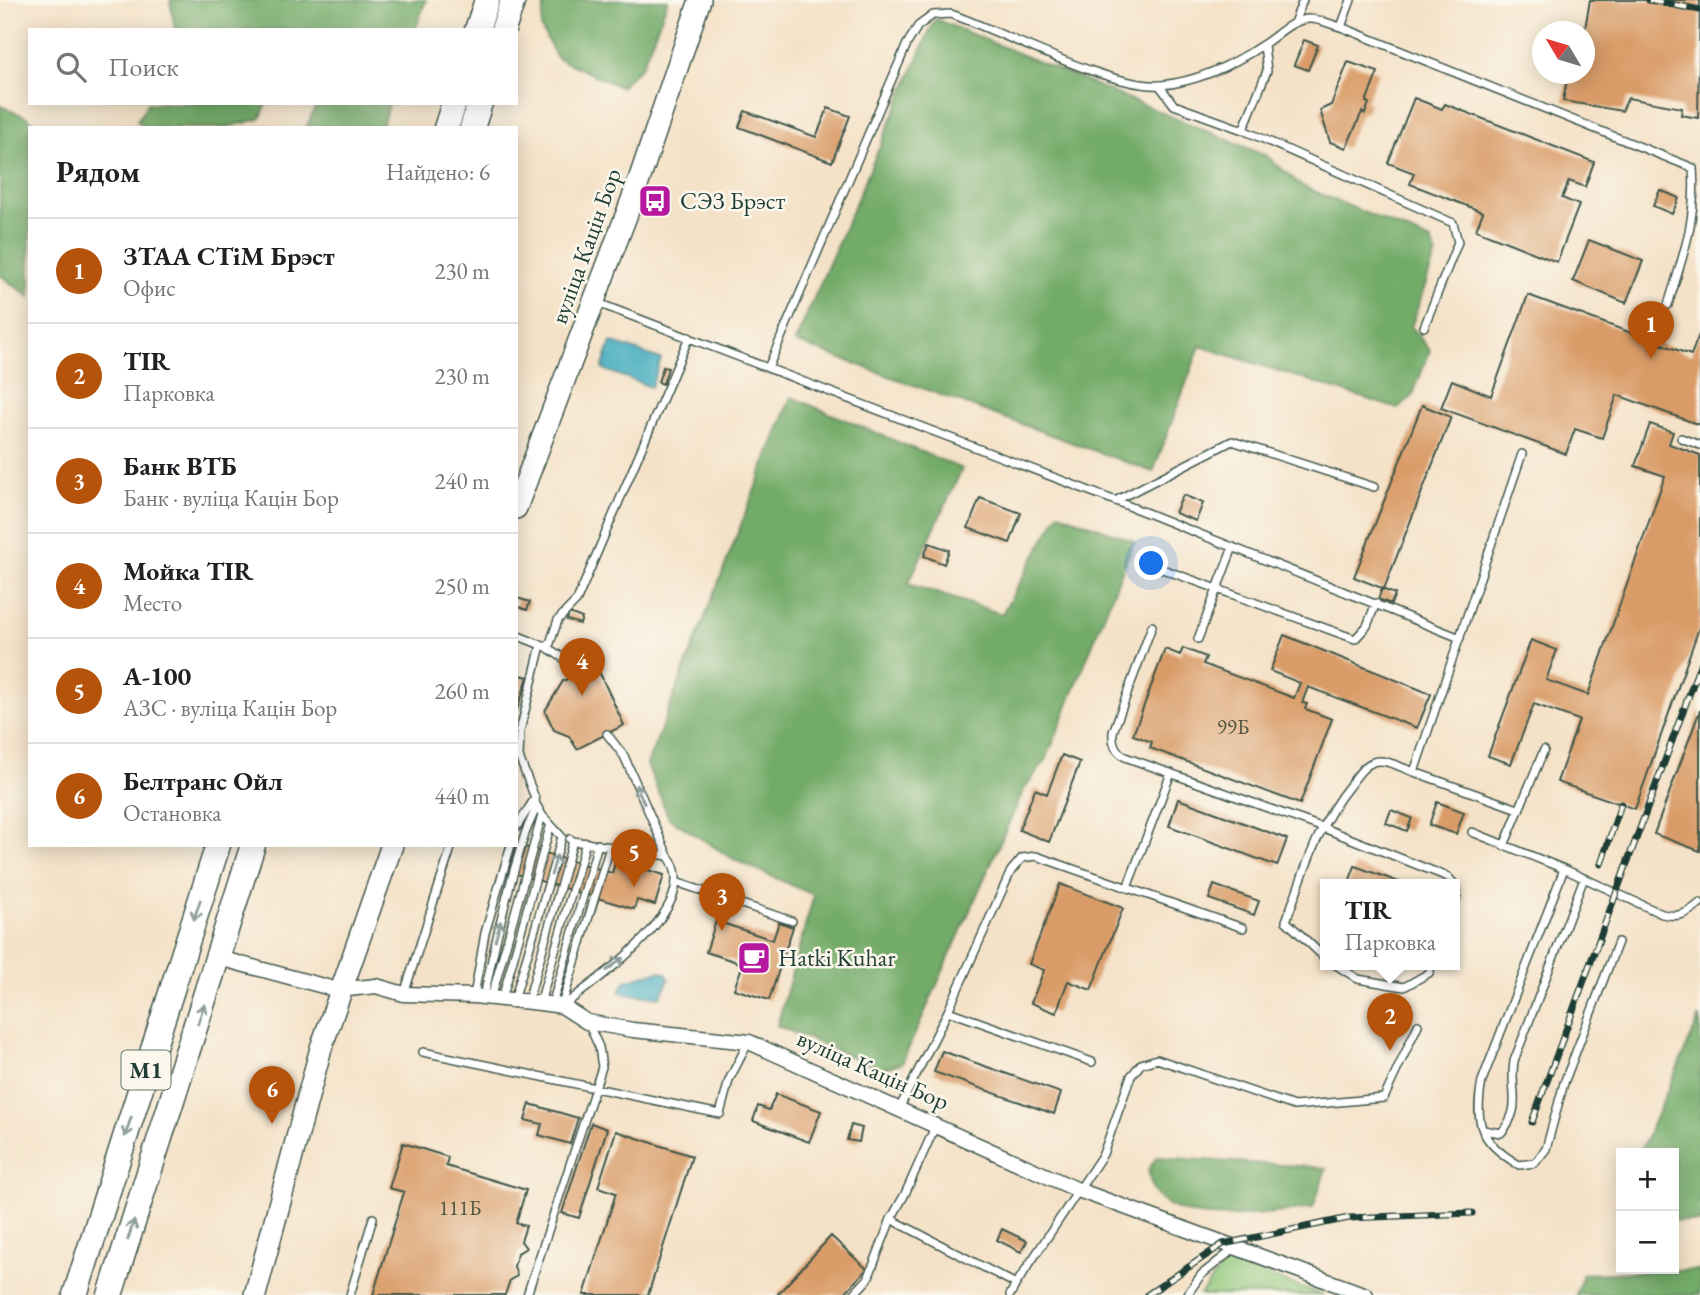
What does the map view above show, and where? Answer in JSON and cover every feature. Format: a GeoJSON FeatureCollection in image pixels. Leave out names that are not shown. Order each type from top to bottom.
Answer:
{"type":"FeatureCollection","features":[{"type":"Feature","properties":{"kind":"highway"},"geometry":{"type":"LineString","coordinates":[[478,28],[487,0]]}},
{"type":"Feature","properties":{"kind":"highway"},"geometry":{"type":"LineString","coordinates":[[504,28],[513,0]]}},
{"type":"Feature","properties":{"kind":"highway"},"geometry":{"type":"LineString","coordinates":[[447,126],[453,105]]}},
{"type":"Feature","properties":{"kind":"highway"},"geometry":{"type":"LineString","coordinates":[[473,126],[479,105]]}},
{"type":"Feature","properties":{"kind":"highway","name":"М1"},"geometry":{"type":"LineString","coordinates":[[75,1295],[217,847]]}},
{"type":"Feature","properties":{"kind":"highway","name":"М1"},"geometry":{"type":"LineString","coordinates":[[110,1295],[252,847]]}},
{"type":"Feature","properties":{"kind":"main road","name":"вуліца Кацін Бор"},"geometry":{"type":"LineString","coordinates":[[518,503],[594,301],[700,0]]}},
{"type":"Feature","properties":{"kind":"main road"},"geometry":{"type":"LineString","coordinates":[[255,1295],[338,990],[391,847]]}},
{"type":"Feature","properties":{"kind":"street"},"geometry":{"type":"LineString","coordinates":[[219,958],[338,990],[376,986],[404,994],[516,1001]]}},
{"type":"Feature","properties":{"kind":"street","name":"вуліца Кацін Бор"},"geometry":{"type":"LineString","coordinates":[[516,1001],[587,1022],[749,1042],[1078,1190],[1366,1295]]}},
{"type":"Feature","properties":{"kind":"lane"},"geometry":{"type":"LineString","coordinates":[[1294,23],[1303,0]]}},
{"type":"Feature","properties":{"kind":"lane"},"geometry":{"type":"LineString","coordinates":[[1341,27],[1350,0]]}},
{"type":"Feature","properties":{"kind":"lane"},"geometry":{"type":"LineString","coordinates":[[768,368],[888,85],[918,26],[933,15],[951,13],[1097,72],[1131,82],[1159,85],[1189,81],[1264,45],[1294,23],[1310,19],[1341,27],[1693,168],[1696,201],[1690,234],[1668,305]]}},
{"type":"Feature","properties":{"kind":"lane"},"geometry":{"type":"LineString","coordinates":[[1243,130],[1267,71],[1264,45]]}},
{"type":"Feature","properties":{"kind":"lane"},"geometry":{"type":"LineString","coordinates":[[1159,85],[1174,104],[1243,130],[1453,223],[1458,242],[1424,327]]}},
{"type":"Feature","properties":{"kind":"lane"},"geometry":{"type":"LineString","coordinates":[[594,301],[1115,501],[1460,638]]}},
{"type":"Feature","properties":{"kind":"lane"},"geometry":{"type":"LineString","coordinates":[[668,856],[573,841],[562,837],[550,827],[536,802],[521,764],[520,731],[545,646],[558,620],[576,600],[689,337]]}},
{"type":"Feature","properties":{"kind":"lane"},"geometry":{"type":"LineString","coordinates":[[1681,438],[1700,445]]}},
{"type":"Feature","properties":{"kind":"lane"},"geometry":{"type":"LineString","coordinates":[[1115,501],[1232,441],[1374,487]]}},
{"type":"Feature","properties":{"kind":"lane"},"geometry":{"type":"LineString","coordinates":[[1414,772],[1522,454]]}},
{"type":"Feature","properties":{"kind":"lane"},"geometry":{"type":"LineString","coordinates":[[1198,639],[1233,547]]}},
{"type":"Feature","properties":{"kind":"lane"},"geometry":{"type":"LineString","coordinates":[[1143,562],[1355,639],[1367,626],[1376,603]]}},
{"type":"Feature","properties":{"kind":"lane"},"geometry":{"type":"LineString","coordinates":[[1152,626],[1112,741],[1116,750],[1125,757],[1321,827],[1450,879]]}},
{"type":"Feature","properties":{"kind":"lane"},"geometry":{"type":"LineString","coordinates":[[518,636],[545,646],[575,666],[579,674]]}},
{"type":"Feature","properties":{"kind":"lane"},"geometry":{"type":"LineString","coordinates":[[516,1001],[641,943],[666,912],[676,882],[676,866],[668,856],[624,756],[607,734]]}},
{"type":"Feature","properties":{"kind":"lane"},"geometry":{"type":"LineString","coordinates":[[1504,846],[1544,750]]}},
{"type":"Feature","properties":{"kind":"lane"},"geometry":{"type":"LineString","coordinates":[[1320,953],[1286,921],[1321,827],[1331,809],[1365,767],[1375,761],[1384,761],[1518,809]]}},
{"type":"Feature","properties":{"kind":"lane"},"geometry":{"type":"LineString","coordinates":[[1127,888],[1171,773]]}},
{"type":"Feature","properties":{"kind":"lane"},"geometry":{"type":"LineString","coordinates":[[518,825],[536,802]]}},
{"type":"Feature","properties":{"kind":"lane"},"geometry":{"type":"LineString","coordinates":[[516,1001],[494,943],[536,802]]}},
{"type":"Feature","properties":{"kind":"lane"},"geometry":{"type":"LineString","coordinates":[[516,1001],[542,815]]}},
{"type":"Feature","properties":{"kind":"lane"},"geometry":{"type":"LineString","coordinates":[[516,1001],[550,827]]}},
{"type":"Feature","properties":{"kind":"lane"},"geometry":{"type":"LineString","coordinates":[[1472,832],[1564,869],[1662,914],[1681,915],[1700,903]]}},
{"type":"Feature","properties":{"kind":"lane"},"geometry":{"type":"LineString","coordinates":[[516,1001],[562,837]]}},
{"type":"Feature","properties":{"kind":"lane"},"geometry":{"type":"LineString","coordinates":[[516,1001],[573,841]]}},
{"type":"Feature","properties":{"kind":"lane"},"geometry":{"type":"LineString","coordinates":[[516,1001],[586,842]]}},
{"type":"Feature","properties":{"kind":"lane"},"geometry":{"type":"LineString","coordinates":[[516,1001],[598,844]]}},
{"type":"Feature","properties":{"kind":"lane"},"geometry":{"type":"LineString","coordinates":[[404,994],[451,847]]}},
{"type":"Feature","properties":{"kind":"lane"},"geometry":{"type":"LineString","coordinates":[[510,847],[485,933],[516,1001]]}},
{"type":"Feature","properties":{"kind":"lane"},"geometry":{"type":"LineString","coordinates":[[516,1001],[610,847]]}},
{"type":"Feature","properties":{"kind":"lane"},"geometry":{"type":"LineString","coordinates":[[898,1111],[948,1012],[1012,871],[1022,858],[1036,856],[1243,928]]}},
{"type":"Feature","properties":{"kind":"lane"},"geometry":{"type":"LineString","coordinates":[[1564,869],[1482,1082],[1476,1111],[1491,1144],[1518,1165],[1535,1163],[1546,1149],[1564,1083],[1618,942]]}},
{"type":"Feature","properties":{"kind":"lane"},"geometry":{"type":"LineString","coordinates":[[1483,1130],[1501,1133],[1513,1119],[1517,1098],[1511,1081],[1514,1061],[1584,878]]}},
{"type":"Feature","properties":{"kind":"lane"},"geometry":{"type":"LineString","coordinates":[[676,882],[792,921]]}},
{"type":"Feature","properties":{"kind":"lane"},"geometry":{"type":"LineString","coordinates":[[1344,970],[1358,979],[1404,987],[1430,970]]}},
{"type":"Feature","properties":{"kind":"lane"},"geometry":{"type":"LineString","coordinates":[[948,1012],[1092,1062]]}},
{"type":"Feature","properties":{"kind":"lane"},"geometry":{"type":"LineString","coordinates":[[527,1295],[602,1067],[599,1047],[587,1022]]}},
{"type":"Feature","properties":{"kind":"lane"},"geometry":{"type":"LineString","coordinates":[[1010,1295],[1103,1154],[1131,1076],[1141,1064],[1157,1059],[1294,1105],[1384,1098],[1418,1024]]}},
{"type":"Feature","properties":{"kind":"lane"},"geometry":{"type":"LineString","coordinates":[[423,1052],[720,1114],[729,1080],[749,1042]]}},
{"type":"Feature","properties":{"kind":"lane"},"geometry":{"type":"LineString","coordinates":[[853,1295],[869,1279],[891,1219],[935,1127]]}},
{"type":"Feature","properties":{"kind":"lane"},"geometry":{"type":"LineString","coordinates":[[351,1295],[373,1218]]}},
{"type":"Feature","properties":{"kind":"lane"},"geometry":{"type":"LineString","coordinates":[[891,1219],[1016,1284]]}},
{"type":"Feature","properties":{"kind":"lane"},"geometry":{"type":"LineString","coordinates":[[1187,1295],[1201,1275],[1235,1248]]}},
{"type":"Feature","properties":{"kind":"green space"},"geometry":{"type":"Polygon","coordinates":[[[170,0],[426,0],[416,28],[175,28],[170,0]]]}},
{"type":"Feature","properties":{"kind":"green space"},"geometry":{"type":"Polygon","coordinates":[[[545,0],[668,0],[642,66],[620,87],[557,58],[541,28],[545,0]]]}},
{"type":"Feature","properties":{"kind":"green space"},"geometry":{"type":"Polygon","coordinates":[[[935,19],[1267,156],[1302,186],[1431,241],[1436,253],[1411,327],[1430,350],[1412,397],[1398,409],[1200,346],[1153,472],[795,342],[935,19]]]}},
{"type":"Feature","properties":{"kind":"green space"},"geometry":{"type":"Polygon","coordinates":[[[147,105],[266,105],[260,119],[231,126],[143,126],[137,121],[147,105]]]}},
{"type":"Feature","properties":{"kind":"green space"},"geometry":{"type":"Polygon","coordinates":[[[316,105],[388,105],[382,126],[307,126],[316,105]]]}},
{"type":"Feature","properties":{"kind":"green space"},"geometry":{"type":"Polygon","coordinates":[[[0,106],[27,117],[35,126],[28,126],[28,296],[0,275],[0,106]]]}},
{"type":"Feature","properties":{"kind":"green space"},"geometry":{"type":"Polygon","coordinates":[[[791,397],[962,469],[908,584],[1002,614],[1059,513],[1134,541],[1046,760],[1024,789],[902,1063],[881,1069],[777,1026],[814,895],[735,860],[669,818],[647,765],[791,397]]]}},
{"type":"Feature","properties":{"kind":"green space"},"geometry":{"type":"Polygon","coordinates":[[[1700,1017],[1700,1222],[1679,1221],[1679,1148],[1642,1148],[1700,1017]]]}},
{"type":"Feature","properties":{"kind":"green space"},"geometry":{"type":"Polygon","coordinates":[[[1157,1157],[1326,1168],[1313,1208],[1252,1215],[1206,1216],[1185,1212],[1167,1204],[1154,1192],[1148,1170],[1157,1157]]]}},
{"type":"Feature","properties":{"kind":"green space"},"geometry":{"type":"Polygon","coordinates":[[[1226,1261],[1323,1295],[1200,1295],[1226,1261]]]}},
{"type":"Feature","properties":{"kind":"green space"},"geometry":{"type":"Polygon","coordinates":[[[1700,1270],[1700,1295],[1576,1295],[1583,1274],[1679,1274],[1679,1271],[1700,1270]]]}},
{"type":"Feature","properties":{"kind":"water"},"geometry":{"type":"Polygon","coordinates":[[[611,342],[661,359],[651,387],[602,369],[611,342]]]}},
{"type":"Feature","properties":{"kind":"water"},"geometry":{"type":"Polygon","coordinates":[[[659,971],[666,973],[669,980],[660,997],[625,994],[620,991],[625,981],[659,971]]]}},
{"type":"Feature","properties":{"kind":"building"},"geometry":{"type":"Polygon","coordinates":[[[1590,0],[1700,0],[1698,118],[1681,115],[1682,108],[1628,98],[1622,111],[1563,101],[1566,84],[1595,84],[1595,21],[1586,21],[1590,0]]]}},
{"type":"Feature","properties":{"kind":"building"},"geometry":{"type":"Polygon","coordinates":[[[1304,40],[1318,45],[1308,70],[1294,65],[1304,40]]]}},
{"type":"Feature","properties":{"kind":"building"},"geometry":{"type":"Polygon","coordinates":[[[1348,62],[1378,72],[1366,102],[1369,103],[1365,114],[1362,112],[1346,148],[1330,142],[1320,110],[1331,105],[1348,62]]]}},
{"type":"Feature","properties":{"kind":"building"},"geometry":{"type":"Polygon","coordinates":[[[1414,98],[1442,109],[1445,104],[1594,162],[1585,187],[1569,181],[1562,198],[1579,205],[1557,262],[1476,230],[1483,212],[1410,184],[1414,173],[1388,163],[1414,98]]]}},
{"type":"Feature","properties":{"kind":"building"},"geometry":{"type":"Polygon","coordinates":[[[828,108],[850,116],[832,162],[739,127],[745,111],[816,137],[828,108]]]}},
{"type":"Feature","properties":{"kind":"building"},"geometry":{"type":"Polygon","coordinates":[[[1660,190],[1679,198],[1672,214],[1653,206],[1660,190]]]}},
{"type":"Feature","properties":{"kind":"building"},"geometry":{"type":"Polygon","coordinates":[[[1589,240],[1643,261],[1626,303],[1573,281],[1589,240]]]}},
{"type":"Feature","properties":{"kind":"building"},"geometry":{"type":"Polygon","coordinates":[[[1528,295],[1691,355],[1700,332],[1700,425],[1617,395],[1602,438],[1575,429],[1566,454],[1441,408],[1452,380],[1491,396],[1528,295]]]}},
{"type":"Feature","properties":{"kind":"building"},"geometry":{"type":"Polygon","coordinates":[[[663,367],[668,368],[663,384],[658,382],[663,367]]]}},
{"type":"Feature","properties":{"kind":"building"},"geometry":{"type":"Polygon","coordinates":[[[1422,405],[1451,417],[1384,589],[1354,577],[1422,405]]]}},
{"type":"Feature","properties":{"kind":"building"},"geometry":{"type":"Polygon","coordinates":[[[1650,424],[1673,432],[1669,444],[1700,455],[1700,625],[1635,809],[1557,782],[1579,720],[1534,704],[1511,764],[1488,756],[1531,640],[1557,650],[1546,680],[1588,695],[1665,476],[1635,466],[1650,424]]]}},
{"type":"Feature","properties":{"kind":"building"},"geometry":{"type":"Polygon","coordinates":[[[1183,495],[1203,503],[1196,521],[1175,513],[1183,495]]]}},
{"type":"Feature","properties":{"kind":"building"},"geometry":{"type":"Polygon","coordinates":[[[980,498],[1021,513],[1010,543],[968,528],[980,498]]]}},
{"type":"Feature","properties":{"kind":"building"},"geometry":{"type":"Polygon","coordinates":[[[929,543],[949,550],[944,564],[924,556],[929,543]]]}},
{"type":"Feature","properties":{"kind":"building"},"geometry":{"type":"Polygon","coordinates":[[[1382,589],[1395,594],[1391,604],[1378,599],[1382,589]]]}},
{"type":"Feature","properties":{"kind":"building"},"geometry":{"type":"Polygon","coordinates":[[[518,598],[530,602],[527,610],[518,607],[518,598]]]}},
{"type":"Feature","properties":{"kind":"building"},"geometry":{"type":"Polygon","coordinates":[[[569,613],[582,618],[580,624],[567,620],[569,613]]]}},
{"type":"Feature","properties":{"kind":"building"},"geometry":{"type":"Polygon","coordinates":[[[1284,635],[1431,694],[1417,728],[1308,687],[1302,703],[1307,704],[1305,709],[1332,719],[1300,804],[1150,748],[1152,742],[1133,735],[1165,649],[1180,655],[1183,648],[1206,657],[1203,664],[1294,698],[1300,683],[1270,671],[1284,635]]]}},
{"type":"Feature","properties":{"kind":"building"},"geometry":{"type":"Polygon","coordinates":[[[596,665],[624,725],[577,749],[569,736],[554,730],[545,711],[563,681],[596,665]]]}},
{"type":"Feature","properties":{"kind":"building"},"geometry":{"type":"Polygon","coordinates":[[[518,674],[528,677],[518,707],[518,674]]]}},
{"type":"Feature","properties":{"kind":"building"},"geometry":{"type":"Polygon","coordinates":[[[1700,710],[1700,851],[1654,834],[1700,710]]]}},
{"type":"Feature","properties":{"kind":"building"},"geometry":{"type":"Polygon","coordinates":[[[1062,755],[1080,762],[1049,842],[1019,830],[1035,789],[1047,794],[1062,755]]]}},
{"type":"Feature","properties":{"kind":"building"},"geometry":{"type":"Polygon","coordinates":[[[1178,799],[1287,839],[1277,866],[1169,826],[1178,799]]]}},
{"type":"Feature","properties":{"kind":"building"},"geometry":{"type":"Polygon","coordinates":[[[1437,802],[1464,812],[1456,834],[1429,825],[1437,802]]]}},
{"type":"Feature","properties":{"kind":"building"},"geometry":{"type":"Polygon","coordinates":[[[1391,810],[1412,818],[1407,831],[1386,823],[1391,810]]]}},
{"type":"Feature","properties":{"kind":"building"},"geometry":{"type":"Polygon","coordinates":[[[518,845],[612,873],[616,860],[664,875],[655,905],[637,900],[634,909],[500,869],[506,847],[518,845]]]}},
{"type":"Feature","properties":{"kind":"building"},"geometry":{"type":"Polygon","coordinates":[[[1355,866],[1391,879],[1350,879],[1355,866]]]}},
{"type":"Feature","properties":{"kind":"building"},"geometry":{"type":"Polygon","coordinates":[[[1060,884],[1123,908],[1091,990],[1068,981],[1056,1013],[1031,1003],[1044,970],[1029,964],[1060,884]]]}},
{"type":"Feature","properties":{"kind":"building"},"geometry":{"type":"Polygon","coordinates":[[[1214,885],[1259,901],[1254,915],[1209,899],[1214,885]]]}},
{"type":"Feature","properties":{"kind":"building","name":"Hatki Kuhar"},"geometry":{"type":"Polygon","coordinates":[[[716,921],[773,940],[779,922],[793,927],[769,1000],[734,989],[743,964],[706,952],[716,921]]]}},
{"type":"Feature","properties":{"kind":"building"},"geometry":{"type":"Polygon","coordinates":[[[942,1051],[1061,1093],[1054,1114],[934,1072],[942,1051]]]}},
{"type":"Feature","properties":{"kind":"building"},"geometry":{"type":"Polygon","coordinates":[[[776,1094],[821,1111],[809,1142],[753,1121],[758,1106],[769,1110],[776,1094]]]}},
{"type":"Feature","properties":{"kind":"building"},"geometry":{"type":"Polygon","coordinates":[[[530,1104],[578,1118],[570,1144],[539,1135],[542,1124],[525,1120],[530,1104]]]}},
{"type":"Feature","properties":{"kind":"building"},"geometry":{"type":"Polygon","coordinates":[[[591,1123],[607,1129],[579,1218],[562,1213],[591,1123]]]}},
{"type":"Feature","properties":{"kind":"building"},"geometry":{"type":"Polygon","coordinates":[[[851,1125],[862,1128],[859,1142],[847,1140],[851,1125]]]}},
{"type":"Feature","properties":{"kind":"building"},"geometry":{"type":"Polygon","coordinates":[[[616,1131],[692,1156],[648,1295],[584,1295],[616,1193],[598,1187],[616,1131]]]}},
{"type":"Feature","properties":{"kind":"building"},"geometry":{"type":"Polygon","coordinates":[[[403,1143],[448,1157],[446,1166],[526,1190],[516,1223],[526,1226],[521,1241],[526,1248],[518,1253],[514,1266],[517,1276],[510,1280],[505,1295],[373,1295],[404,1192],[389,1188],[403,1143]]]}},
{"type":"Feature","properties":{"kind":"building"},"geometry":{"type":"Polygon","coordinates":[[[1002,1229],[1027,1241],[1021,1252],[997,1240],[1002,1229]]]}},
{"type":"Feature","properties":{"kind":"building"},"geometry":{"type":"Polygon","coordinates":[[[831,1236],[867,1269],[843,1295],[777,1295],[831,1236]]]}},
{"type":"Feature","properties":{"kind":"railway"},"geometry":{"type":"LineString","coordinates":[[1649,0],[1700,10]]}},
{"type":"Feature","properties":{"kind":"railway"},"geometry":{"type":"LineString","coordinates":[[1532,1122],[1700,665]]}},
{"type":"Feature","properties":{"kind":"railway"},"geometry":{"type":"LineString","coordinates":[[1601,864],[1621,804]]}},
{"type":"Feature","properties":{"kind":"railway"},"geometry":{"type":"LineString","coordinates":[[1147,1295],[1223,1244],[1349,1218],[1472,1213]]}},
{"type":"Feature","properties":{"kind":"place","name":"СЭЗ Брэст"},"geometry":{"type":"Point","coordinates":[655,201]}},
{"type":"Feature","properties":{"kind":"place","name":"ЗТАА СТіМ Брэст"},"geometry":{"type":"Point","coordinates":[1651,359]}},
{"type":"Feature","properties":{"kind":"place","name":"Мойка TIR"},"geometry":{"type":"Point","coordinates":[582,696]}},
{"type":"Feature","properties":{"kind":"place","name":"А-100"},"geometry":{"type":"Point","coordinates":[634,887]}},
{"type":"Feature","properties":{"kind":"place","name":"Банк ВТБ"},"geometry":{"type":"Point","coordinates":[722,931]}},
{"type":"Feature","properties":{"kind":"place","name":"Hatki Kuhar"},"geometry":{"type":"Point","coordinates":[754,958]}},
{"type":"Feature","properties":{"kind":"place","name":"TIR"},"geometry":{"type":"Point","coordinates":[1390,1051]}},
{"type":"Feature","properties":{"kind":"place","name":"Белтранс Ойл"},"geometry":{"type":"Point","coordinates":[272,1124]}}]}
